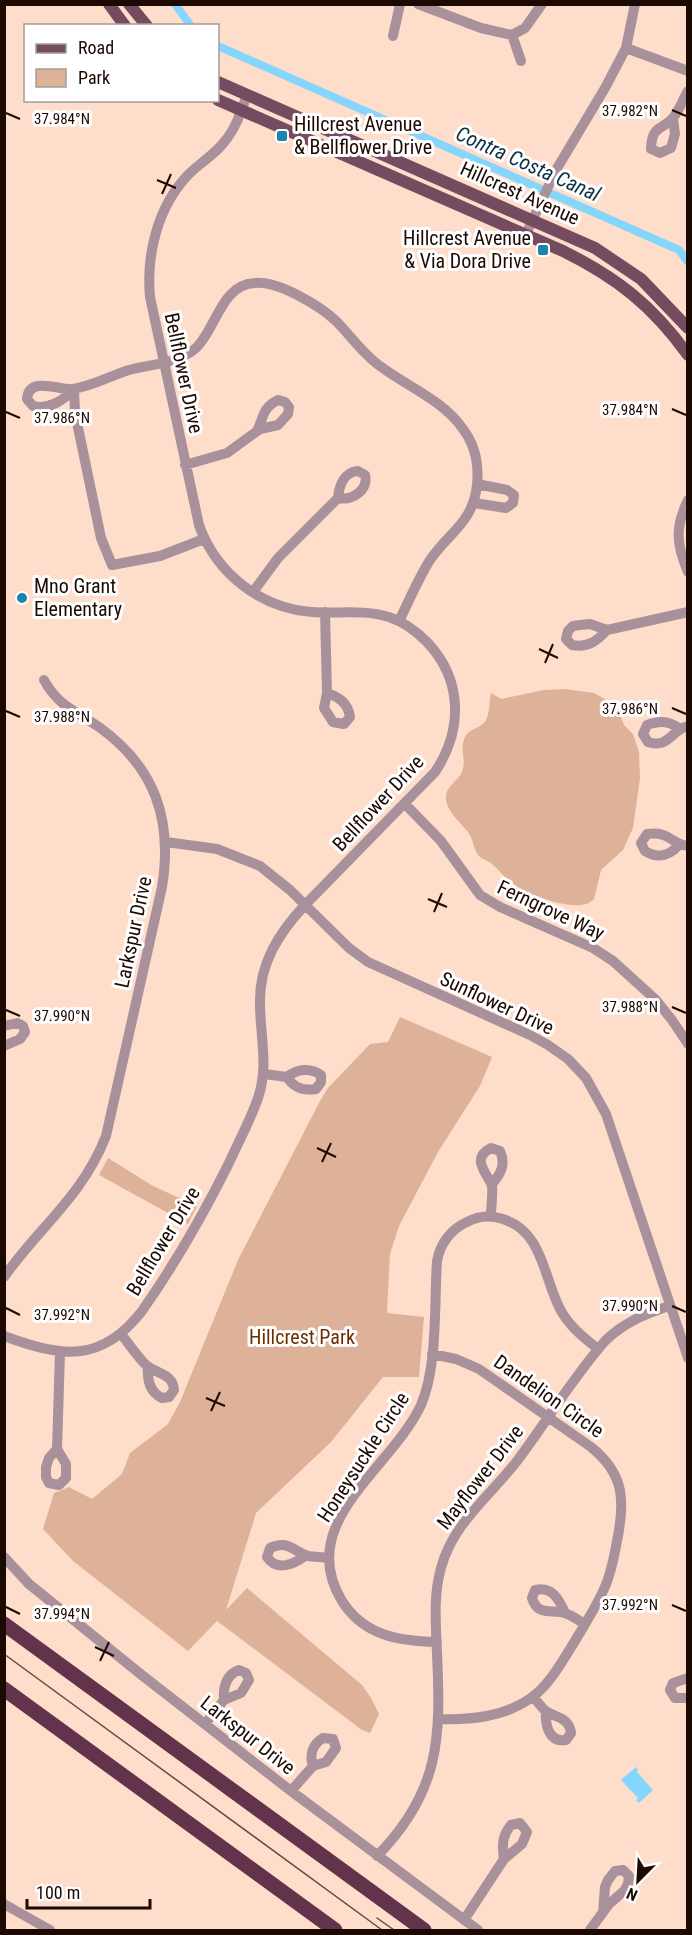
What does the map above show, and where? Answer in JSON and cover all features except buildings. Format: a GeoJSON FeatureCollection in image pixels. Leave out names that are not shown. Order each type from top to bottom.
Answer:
{"type":"FeatureCollection","features":[{"type":"Feature","properties":{"kind":"highway"},"geometry":{"type":"LineString","coordinates":[[4,1624],[424,1930]]}},
{"type":"Feature","properties":{"kind":"highway"},"geometry":{"type":"LineString","coordinates":[[4,1689],[335,1930]]}},
{"type":"Feature","properties":{"kind":"main road"},"geometry":{"type":"LineString","coordinates":[[109,4],[123,24]]}},
{"type":"Feature","properties":{"kind":"main road"},"geometry":{"type":"LineString","coordinates":[[129,4],[145,24]]}},
{"type":"Feature","properties":{"kind":"main road","name":"Hillcrest Avenue"},"geometry":{"type":"LineString","coordinates":[[219,82],[581,242],[621,264],[640,279],[687,328]]}},
{"type":"Feature","properties":{"kind":"main road","name":"Hillcrest Avenue"},"geometry":{"type":"LineString","coordinates":[[219,100],[526,234],[594,266],[654,313],[687,355]]}},
{"type":"Feature","properties":{"kind":"street"},"geometry":{"type":"LineString","coordinates":[[393,36],[400,4]]}},
{"type":"Feature","properties":{"kind":"street"},"geometry":{"type":"LineString","coordinates":[[418,4],[481,28],[512,35],[525,27],[542,4]]}},
{"type":"Feature","properties":{"kind":"street"},"geometry":{"type":"LineString","coordinates":[[526,234],[550,182],[626,48],[635,4]]}},
{"type":"Feature","properties":{"kind":"street"},"geometry":{"type":"LineString","coordinates":[[512,35],[521,61]]}},
{"type":"Feature","properties":{"kind":"street"},"geometry":{"type":"LineString","coordinates":[[626,48],[687,71]]}},
{"type":"Feature","properties":{"kind":"street"},"geometry":{"type":"LineString","coordinates":[[673,119],[687,91]]}},
{"type":"Feature","properties":{"kind":"street","name":"Bellflower Drive"},"geometry":{"type":"LineString","coordinates":[[4,1336],[38,1349],[60,1353],[95,1347],[121,1334],[142,1311],[191,1237],[252,1115],[264,1074],[265,1058],[260,1002],[264,970],[274,945],[287,925],[304,906],[435,772],[448,750],[454,730],[455,708],[449,676],[439,658],[422,637],[399,621],[368,612],[297,610],[283,607],[253,592],[223,568],[204,538],[196,516],[149,286],[150,263],[155,234],[178,187],[197,166],[223,144],[247,95]]}},
{"type":"Feature","properties":{"kind":"street"},"geometry":{"type":"LineString","coordinates":[[204,538],[160,556],[112,565],[101,538],[74,408],[74,389],[101,382],[129,370],[186,356],[197,348],[227,299],[240,287],[258,282],[282,289],[326,312],[378,364],[435,401],[453,416],[465,431],[474,450],[477,484],[474,503],[460,527],[432,558],[399,621]]}},
{"type":"Feature","properties":{"kind":"street"},"geometry":{"type":"LineString","coordinates":[[185,465],[227,453],[257,431]]}},
{"type":"Feature","properties":{"kind":"street"},"geometry":{"type":"LineString","coordinates":[[474,503],[506,508],[513,503],[514,495],[510,491],[477,484]]}},
{"type":"Feature","properties":{"kind":"street"},"geometry":{"type":"LineString","coordinates":[[253,592],[278,558],[338,498]]}},
{"type":"Feature","properties":{"kind":"street"},"geometry":{"type":"LineString","coordinates":[[687,500],[677,534],[680,553],[687,572]]}},
{"type":"Feature","properties":{"kind":"street"},"geometry":{"type":"LineString","coordinates":[[325,612],[327,693]]}},
{"type":"Feature","properties":{"kind":"street"},"geometry":{"type":"LineString","coordinates":[[608,630],[687,612]]}},
{"type":"Feature","properties":{"kind":"street","name":"Larkspur Drive"},"geometry":{"type":"LineString","coordinates":[[4,1277],[70,1199],[90,1169],[106,1136],[162,887],[166,842],[163,819],[157,801],[151,785],[137,764],[112,736],[58,701],[44,680]]}},
{"type":"Feature","properties":{"kind":"street","name":"Ferngrove Way"},"geometry":{"type":"LineString","coordinates":[[405,804],[441,842],[480,895],[500,907],[582,943],[613,961],[656,1000],[687,1044]]}},
{"type":"Feature","properties":{"kind":"street","name":"Sunflower Drive"},"geometry":{"type":"LineString","coordinates":[[166,842],[217,849],[252,862],[274,876],[349,948],[368,962],[530,1035],[558,1051],[576,1066],[591,1084],[606,1114],[687,1358]]}},
{"type":"Feature","properties":{"kind":"street"},"geometry":{"type":"LineString","coordinates":[[4,1026],[17,1023],[23,1026],[25,1032],[20,1039],[4,1046]]}},
{"type":"Feature","properties":{"kind":"street"},"geometry":{"type":"LineString","coordinates":[[264,1074],[287,1077]]}},
{"type":"Feature","properties":{"kind":"street"},"geometry":{"type":"LineString","coordinates":[[492,1184],[491,1216],[507,1220],[528,1234],[539,1253],[563,1314],[576,1330],[598,1349]]}},
{"type":"Feature","properties":{"kind":"street","name":"Honeysuckle Circle"},"geometry":{"type":"LineString","coordinates":[[437,1642],[397,1640],[378,1634],[362,1624],[340,1598],[332,1577],[329,1558],[332,1535],[344,1511],[420,1406],[429,1380],[440,1250],[453,1231],[461,1225],[491,1216]]}},
{"type":"Feature","properties":{"kind":"street","name":"Mayflower Drive"},"geometry":{"type":"LineString","coordinates":[[377,1856],[403,1826],[423,1791],[435,1752],[439,1719],[435,1617],[441,1568],[454,1538],[466,1519],[512,1467],[598,1349],[627,1323],[637,1317],[669,1306]]}},
{"type":"Feature","properties":{"kind":"street"},"geometry":{"type":"LineString","coordinates":[[121,1334],[148,1367]]}},
{"type":"Feature","properties":{"kind":"street"},"geometry":{"type":"LineString","coordinates":[[57,1449],[60,1353]]}},
{"type":"Feature","properties":{"kind":"street","name":"Dandelion Circle"},"geometry":{"type":"LineString","coordinates":[[432,1354],[473,1366],[602,1456],[614,1473],[622,1495],[621,1519],[610,1574],[603,1593],[556,1669],[534,1696],[516,1706],[488,1716],[472,1719],[439,1719]]}},
{"type":"Feature","properties":{"kind":"street"},"geometry":{"type":"LineString","coordinates":[[306,1556],[329,1558]]}},
{"type":"Feature","properties":{"kind":"street","name":"Larkspur Drive"},"geometry":{"type":"LineString","coordinates":[[4,1557],[43,1596],[205,1724],[478,1930]]}},
{"type":"Feature","properties":{"kind":"street"},"geometry":{"type":"LineString","coordinates":[[565,1612],[585,1624]]}},
{"type":"Feature","properties":{"kind":"street"},"geometry":{"type":"LineString","coordinates":[[687,1678],[674,1682],[670,1690],[673,1697],[678,1700],[687,1698]]}},
{"type":"Feature","properties":{"kind":"street"},"geometry":{"type":"LineString","coordinates":[[534,1696],[546,1711]]}},
{"type":"Feature","properties":{"kind":"street"},"geometry":{"type":"LineString","coordinates":[[205,1724],[224,1700]]}},
{"type":"Feature","properties":{"kind":"street"},"geometry":{"type":"LineString","coordinates":[[291,1791],[313,1766]]}},
{"type":"Feature","properties":{"kind":"street"},"geometry":{"type":"LineString","coordinates":[[464,1920],[504,1859]]}},
{"type":"Feature","properties":{"kind":"street"},"geometry":{"type":"LineString","coordinates":[[4,1904],[50,1930]]}},
{"type":"Feature","properties":{"kind":"street"},"geometry":{"type":"LineString","coordinates":[[590,1930],[603,1912]]}},
{"type":"Feature","properties":{"kind":"green space"},"geometry":{"type":"Polygon","coordinates":[[[565,689],[594,693],[610,702],[618,709],[624,725],[633,734],[639,752],[640,778],[633,828],[623,850],[601,870],[594,899],[587,904],[577,905],[553,902],[529,893],[512,883],[491,863],[480,857],[468,832],[448,808],[446,798],[447,791],[462,772],[465,737],[486,720],[491,693],[501,699],[544,690],[565,689]]]}},
{"type":"Feature","properties":{"kind":"green space","name":"Hillcrest Park"},"geometry":{"type":"Polygon","coordinates":[[[400,1017],[492,1057],[480,1086],[438,1152],[399,1226],[390,1254],[387,1313],[424,1317],[419,1377],[383,1377],[331,1442],[256,1513],[226,1610],[247,1588],[362,1685],[379,1714],[370,1733],[362,1730],[217,1621],[188,1651],[73,1561],[43,1529],[54,1493],[69,1487],[92,1499],[122,1474],[130,1453],[168,1424],[180,1402],[238,1260],[320,1101],[328,1088],[370,1044],[388,1042],[400,1017]]]}},
{"type":"Feature","properties":{"kind":"green space"},"geometry":{"type":"Polygon","coordinates":[[[108,1158],[153,1186],[197,1206],[188,1224],[99,1175],[108,1158]]]}},
{"type":"Feature","properties":{"kind":"water"},"geometry":{"type":"Polygon","coordinates":[[[636,1767],[637,1772],[653,1790],[639,1803],[636,1800],[638,1798],[621,1780],[636,1767]]]}},
{"type":"Feature","properties":{"kind":"waterway","name":"Contra Costa Canal"},"geometry":{"type":"LineString","coordinates":[[175,4],[190,24]]}},
{"type":"Feature","properties":{"kind":"waterway","name":"Contra Costa Canal"},"geometry":{"type":"LineString","coordinates":[[219,46],[679,250],[688,262]]}},
{"type":"Feature","properties":{"kind":"tram line"},"geometry":{"type":"LineString","coordinates":[[4,1654],[382,1930]]}},
{"type":"Feature","properties":{"kind":"tram line"},"geometry":{"type":"LineString","coordinates":[[377,1918],[394,1930]]}},
{"type":"Feature","properties":{"kind":"place","name":"Hillcrest Avenue & Bellflower Drive"},"geometry":{"type":"Point","coordinates":[282,136]}},
{"type":"Feature","properties":{"kind":"place","name":"Hillcrest Avenue & Via Dora Drive"},"geometry":{"type":"Point","coordinates":[543,250]}},
{"type":"Feature","properties":{"kind":"place","name":"Mno Grant Elementary"},"geometry":{"type":"Point","coordinates":[22,598]}}]}
